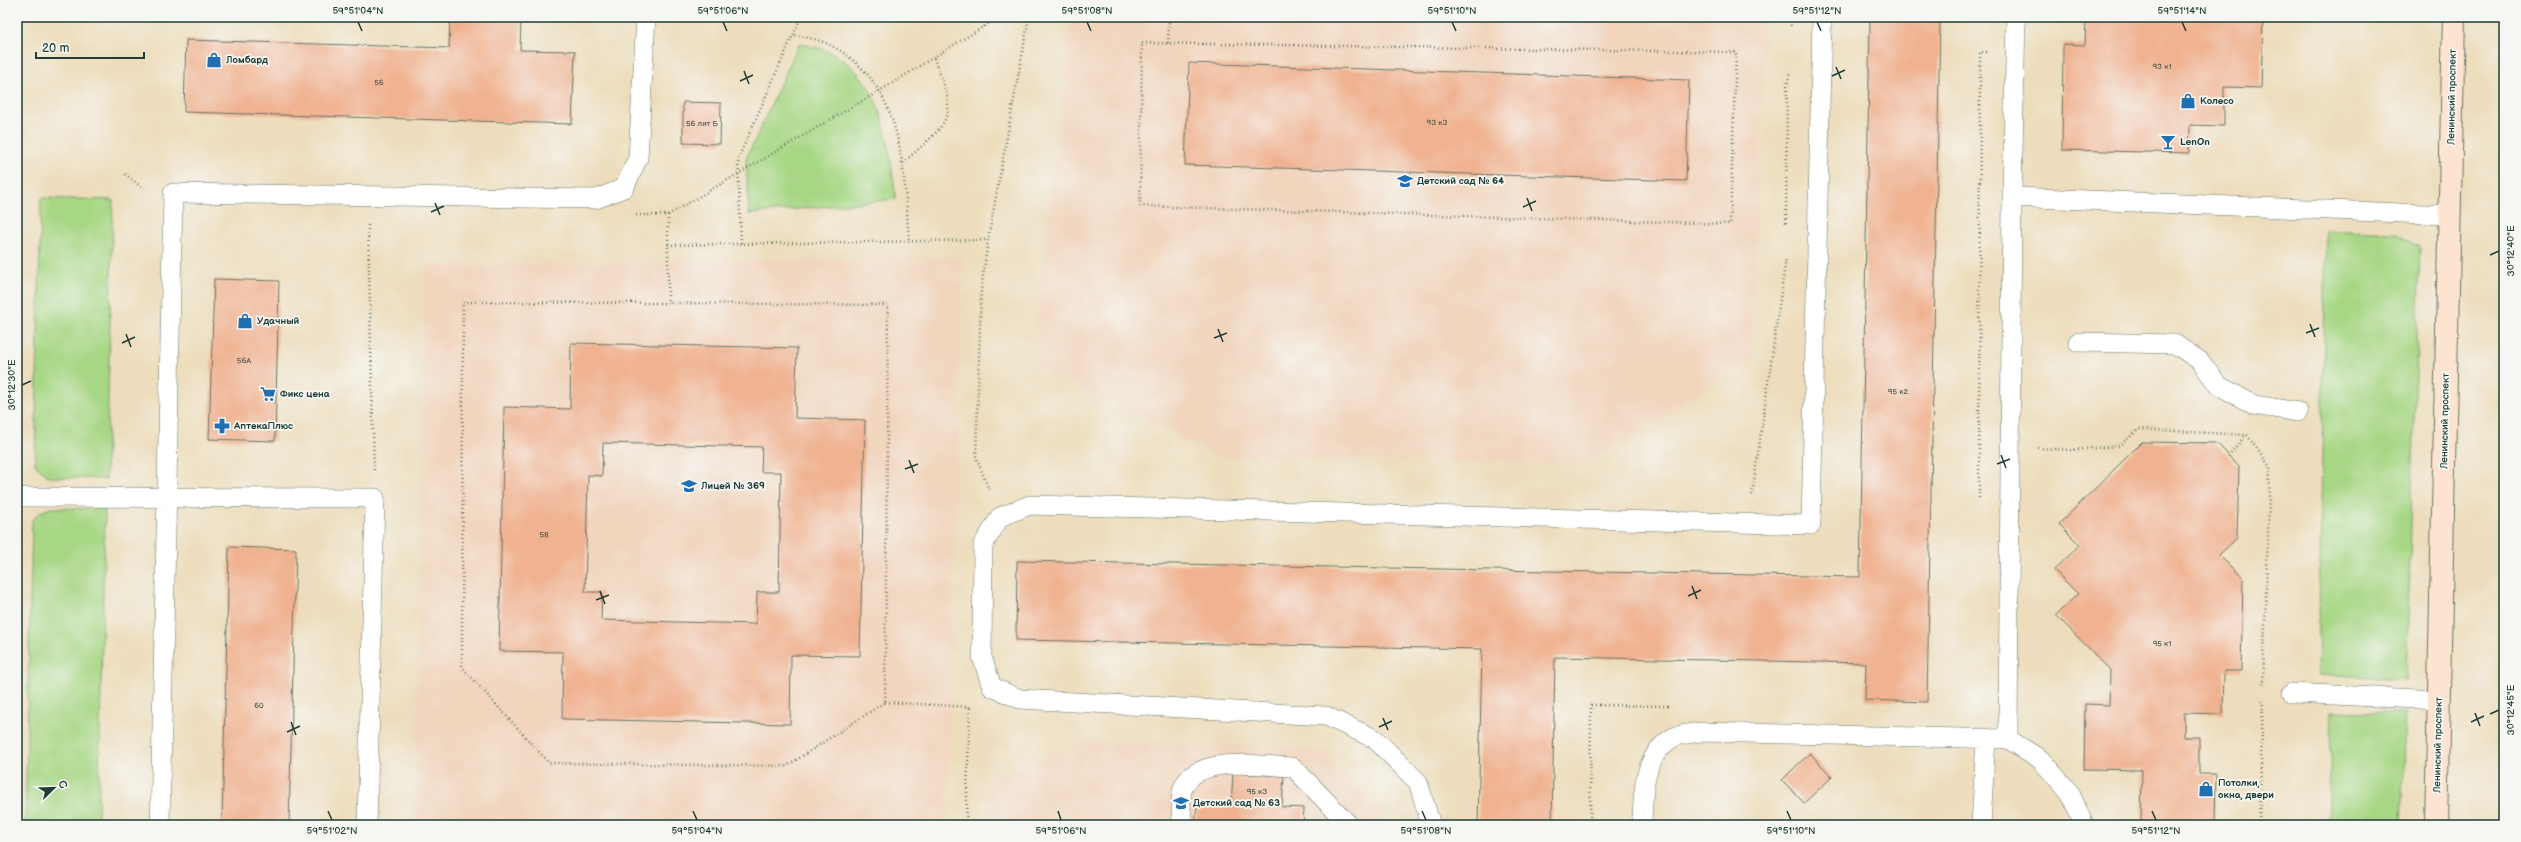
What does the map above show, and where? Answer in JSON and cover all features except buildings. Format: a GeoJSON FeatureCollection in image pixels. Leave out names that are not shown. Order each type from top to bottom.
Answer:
{"type":"FeatureCollection","features":[{"type":"Feature","properties":{"kind":"main road","name":"Ленинский проспект"},"geometry":{"type":"LineString","coordinates":[[2436,825],[2454,17]]}},
{"type":"Feature","properties":{"kind":"lane"},"geometry":{"type":"LineString","coordinates":[[160,825],[169,496],[173,193],[596,199],[624,188],[638,158],[646,17]]}},
{"type":"Feature","properties":{"kind":"lane"},"geometry":{"type":"LineString","coordinates":[[1431,825],[1418,782],[1375,739],[1326,716],[1020,699],[992,687],[982,656],[984,544],[1000,517],[1030,505],[1811,525],[1822,17]]}},
{"type":"Feature","properties":{"kind":"lane"},"geometry":{"type":"LineString","coordinates":[[2008,739],[2012,197],[2014,52],[2016,17]]}},
{"type":"Feature","properties":{"kind":"lane"},"geometry":{"type":"LineString","coordinates":[[2012,197],[2449,215]]}},
{"type":"Feature","properties":{"kind":"lane"},"geometry":{"type":"LineString","coordinates":[[2078,342],[2175,344],[2200,362],[2218,385],[2254,405],[2298,412]]}},
{"type":"Feature","properties":{"kind":"lane"},"geometry":{"type":"LineString","coordinates":[[17,497],[169,496],[375,498],[367,825]]}},
{"type":"Feature","properties":{"kind":"lane"},"geometry":{"type":"LineString","coordinates":[[2292,693],[2439,700]]}},
{"type":"Feature","properties":{"kind":"lane"},"geometry":{"type":"LineString","coordinates":[[1642,825],[1643,784],[1653,757],[1674,737],[1701,732],[2008,739],[2040,759],[2065,787],[2070,793],[2084,825]]}},
{"type":"Feature","properties":{"kind":"lane"},"geometry":{"type":"LineString","coordinates":[[1981,825],[1986,738]]}},
{"type":"Feature","properties":{"kind":"lane"},"geometry":{"type":"LineString","coordinates":[[1182,825],[1183,788],[1195,773],[1220,764],[1293,767],[1349,825]]}},
{"type":"Feature","properties":{"kind":"path"},"geometry":{"type":"LineString","coordinates":[[741,243],[738,159],[795,35],[801,17]]}},
{"type":"Feature","properties":{"kind":"path"},"geometry":{"type":"LineString","coordinates":[[668,215],[738,172],[881,90],[999,17]]}},
{"type":"Feature","properties":{"kind":"path"},"geometry":{"type":"LineString","coordinates":[[1000,517],[976,457],[981,291],[988,240],[1029,17]]}},
{"type":"Feature","properties":{"kind":"path"},"geometry":{"type":"LineString","coordinates":[[1168,43],[1169,17]]}},
{"type":"Feature","properties":{"kind":"path"},"geometry":{"type":"LineString","coordinates":[[1790,17],[1792,35]]}},
{"type":"Feature","properties":{"kind":"path"},"geometry":{"type":"LineString","coordinates":[[795,35],[829,44],[856,61],[881,90],[894,122],[902,163],[909,241]]}},
{"type":"Feature","properties":{"kind":"path"},"geometry":{"type":"LineString","coordinates":[[1142,43],[1168,43],[1736,52],[1730,224],[1140,206],[1142,43]]}},
{"type":"Feature","properties":{"kind":"path"},"geometry":{"type":"LineString","coordinates":[[1979,505],[1980,52],[2014,52]]}},
{"type":"Feature","properties":{"kind":"path"},"geometry":{"type":"LineString","coordinates":[[902,163],[936,133],[947,115],[946,94],[934,58]]}},
{"type":"Feature","properties":{"kind":"path"},"geometry":{"type":"LineString","coordinates":[[1786,224],[1787,86],[1792,63]]}},
{"type":"Feature","properties":{"kind":"path"},"geometry":{"type":"LineString","coordinates":[[368,222],[375,498]]}},
{"type":"Feature","properties":{"kind":"path"},"geometry":{"type":"LineString","coordinates":[[668,244],[988,240]]}},
{"type":"Feature","properties":{"kind":"path"},"geometry":{"type":"LineString","coordinates":[[1748,524],[1786,255]]}},
{"type":"Feature","properties":{"kind":"path"},"geometry":{"type":"LineString","coordinates":[[667,270],[668,303]]}},
{"type":"Feature","properties":{"kind":"path"},"geometry":{"type":"LineString","coordinates":[[885,702],[888,304],[463,302],[462,667],[549,764],[787,766],[885,702],[970,707],[992,687]]}},
{"type":"Feature","properties":{"kind":"path"},"geometry":{"type":"LineString","coordinates":[[2010,447],[2070,450],[2119,446],[2139,429],[2247,435]]}},
{"type":"Feature","properties":{"kind":"path"},"geometry":{"type":"LineString","coordinates":[[2228,456],[2247,435]]}},
{"type":"Feature","properties":{"kind":"path"},"geometry":{"type":"LineString","coordinates":[[2247,435],[2270,467],[2263,690]]}},
{"type":"Feature","properties":{"kind":"path"},"geometry":{"type":"LineString","coordinates":[[2259,825],[2263,698]]}},
{"type":"Feature","properties":{"kind":"path"},"geometry":{"type":"LineString","coordinates":[[1590,825],[1591,705],[1678,707]]}},
{"type":"Feature","properties":{"kind":"path"},"geometry":{"type":"LineString","coordinates":[[966,825],[970,707]]}},
{"type":"Feature","properties":{"kind":"shaded area","name":"Детский сад № 64"},"geometry":{"type":"Polygon","coordinates":[[[1071,17],[1765,17],[1751,359],[1588,464],[1220,457],[1054,375],[1038,365],[1034,346],[1071,17]]]}},
{"type":"Feature","properties":{"kind":"shaded area","name":"Лицей № 369"},"geometry":{"type":"Polygon","coordinates":[[[963,257],[947,825],[415,825],[425,266],[963,257]]]}},
{"type":"Feature","properties":{"kind":"shaded area","name":"Детский сад № 63"},"geometry":{"type":"Polygon","coordinates":[[[1085,741],[1319,749],[1397,825],[987,825],[988,781],[1085,741]]]}},
{"type":"Feature","properties":{"kind":"green space"},"geometry":{"type":"Polygon","coordinates":[[[799,44],[828,51],[847,63],[862,78],[873,96],[881,115],[890,157],[896,199],[749,214],[746,159],[799,44]]]}},
{"type":"Feature","properties":{"kind":"green space"},"geometry":{"type":"Polygon","coordinates":[[[41,198],[113,200],[106,479],[49,477],[35,465],[41,198]]]}},
{"type":"Feature","properties":{"kind":"green space"},"geometry":{"type":"Polygon","coordinates":[[[2326,230],[2394,233],[2420,247],[2406,680],[2318,675],[2326,230]]]}},
{"type":"Feature","properties":{"kind":"green space"},"geometry":{"type":"Polygon","coordinates":[[[51,508],[105,509],[98,825],[25,825],[32,520],[40,512],[51,508]]]}},
{"type":"Feature","properties":{"kind":"green space"},"geometry":{"type":"Polygon","coordinates":[[[2332,711],[2405,713],[2401,825],[2328,825],[2332,711]]]}},
{"type":"Feature","properties":{"kind":"place","name":"Ломбард"},"geometry":{"type":"Point","coordinates":[214,60]}},
{"type":"Feature","properties":{"kind":"place","name":"Колесо"},"geometry":{"type":"Point","coordinates":[2188,101]}},
{"type":"Feature","properties":{"kind":"place","name":"LenOn"},"geometry":{"type":"Point","coordinates":[2168,142]}},
{"type":"Feature","properties":{"kind":"place","name":"Детский сад № 64"},"geometry":{"type":"Point","coordinates":[1405,181]}},
{"type":"Feature","properties":{"kind":"place","name":"Удачный"},"geometry":{"type":"Point","coordinates":[245,321]}},
{"type":"Feature","properties":{"kind":"place","name":"Фикс цена"},"geometry":{"type":"Point","coordinates":[268,394]}},
{"type":"Feature","properties":{"kind":"place","name":"АптекаПлюс"},"geometry":{"type":"Point","coordinates":[222,426]}},
{"type":"Feature","properties":{"kind":"place","name":"Лицей № 369"},"geometry":{"type":"Point","coordinates":[689,486]}},
{"type":"Feature","properties":{"kind":"place","name":"Потолки, окна, двери"},"geometry":{"type":"Point","coordinates":[2206,789]}},
{"type":"Feature","properties":{"kind":"place","name":"Детский сад № 63"},"geometry":{"type":"Point","coordinates":[1181,803]}}]}
